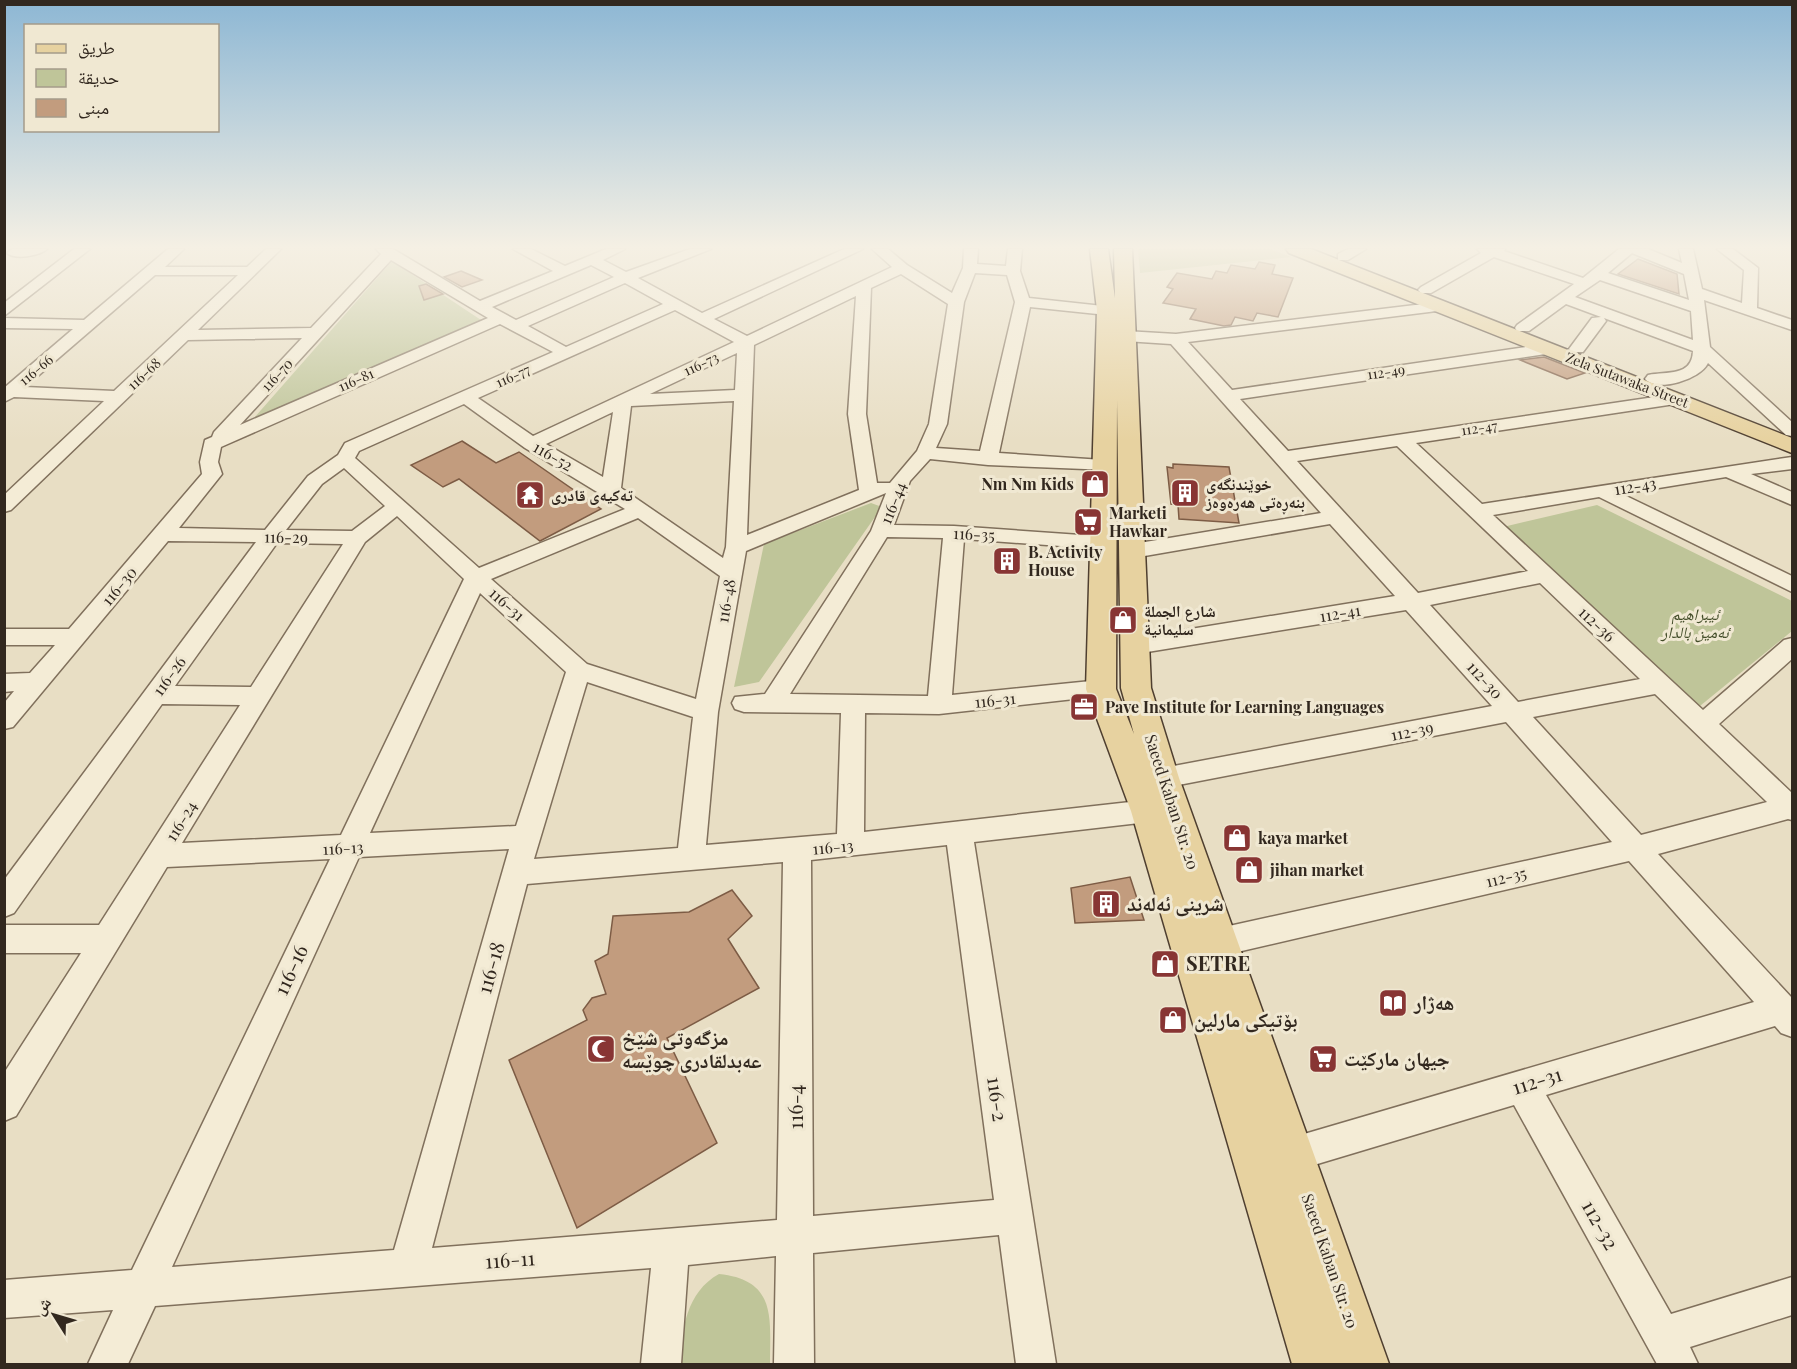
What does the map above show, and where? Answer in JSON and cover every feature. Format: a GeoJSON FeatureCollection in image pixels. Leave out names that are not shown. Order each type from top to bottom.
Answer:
{"type":"FeatureCollection","features":[{"type":"Feature","properties":{"kind":"main road","name":"Saeed Kaban Str. 20"},"geometry":{"type":"LineString","coordinates":[[1110,313],[1116,344],[1118,547],[1101,689],[1148,811],[1316,1365]]}},
{"type":"Feature","properties":{"kind":"main road","name":"Saeed Kaban Str. 20"},"geometry":{"type":"LineString","coordinates":[[1118,313],[1103,466],[1135,646],[1136,688],[1163,778],[1365,1365]]}},
{"type":"Feature","properties":{"kind":"main road","name":"Zela Sutawaka Street"},"geometry":{"type":"LineString","coordinates":[[1455,313],[1792,446]]}},
{"type":"Feature","properties":{"kind":"main road","name":"Zela Sutawaka Street"},"geometry":{"type":"LineString","coordinates":[[1485,313],[1792,431]]}},
{"type":"Feature","properties":{"kind":"street","name":"116-66"},"geometry":{"type":"LineString","coordinates":[[7,395],[104,313]]}},
{"type":"Feature","properties":{"kind":"street","name":"116-68"},"geometry":{"type":"LineString","coordinates":[[4,506],[209,313]]}},
{"type":"Feature","properties":{"kind":"street","name":"116-70"},"geometry":{"type":"LineString","coordinates":[[212,444],[333,313]]}},
{"type":"Feature","properties":{"kind":"street"},"geometry":{"type":"LineString","coordinates":[[490,313],[566,353]]}},
{"type":"Feature","properties":{"kind":"street","name":"116-81"},"geometry":{"type":"LineString","coordinates":[[212,444],[532,313]]}},
{"type":"Feature","properties":{"kind":"street","name":"116-77"},"geometry":{"type":"LineString","coordinates":[[349,453],[466,397],[657,313]]}},
{"type":"Feature","properties":{"kind":"street"},"geometry":{"type":"LineString","coordinates":[[690,313],[746,342]]}},
{"type":"Feature","properties":{"kind":"street"},"geometry":{"type":"LineString","coordinates":[[701,319],[715,313]]}},
{"type":"Feature","properties":{"kind":"street","name":"116-73"},"geometry":{"type":"LineString","coordinates":[[532,444],[808,313]]}},
{"type":"Feature","properties":{"kind":"street"},"geometry":{"type":"LineString","coordinates":[[863,313],[857,414],[869,493]]}},
{"type":"Feature","properties":{"kind":"street","name":"116-44"},"geometry":{"type":"LineString","coordinates":[[771,704],[881,531],[901,479],[925,453],[938,424],[954,313]]}},
{"type":"Feature","properties":{"kind":"street"},"geometry":{"type":"LineString","coordinates":[[988,459],[1021,313]]}},
{"type":"Feature","properties":{"kind":"street"},"geometry":{"type":"LineString","coordinates":[[1047,313],[1116,344],[1391,313]]}},
{"type":"Feature","properties":{"kind":"street"},"geometry":{"type":"LineString","coordinates":[[1522,327],[1542,313]]}},
{"type":"Feature","properties":{"kind":"street"},"geometry":{"type":"LineString","coordinates":[[1604,313],[1701,348],[1792,431]]}},
{"type":"Feature","properties":{"kind":"street"},"geometry":{"type":"LineString","coordinates":[[1654,379],[1689,373],[1699,367],[1703,358],[1699,313]]}},
{"type":"Feature","properties":{"kind":"street"},"geometry":{"type":"LineString","coordinates":[[1761,313],[1792,325]]}},
{"type":"Feature","properties":{"kind":"street"},"geometry":{"type":"LineString","coordinates":[[1577,349],[1598,321]]}},
{"type":"Feature","properties":{"kind":"street"},"geometry":{"type":"LineString","coordinates":[[4,323],[90,325]]}},
{"type":"Feature","properties":{"kind":"street"},"geometry":{"type":"LineString","coordinates":[[186,335],[316,333]]}},
{"type":"Feature","properties":{"kind":"street","name":"112-30"},"geometry":{"type":"LineString","coordinates":[[1176,339],[1225,396],[1338,516],[1787,1015]]}},
{"type":"Feature","properties":{"kind":"street","name":"116-48"},"geometry":{"type":"LineString","coordinates":[[691,859],[706,712],[736,547],[746,342]]}},
{"type":"Feature","properties":{"kind":"street","name":"112-49"},"geometry":{"type":"LineString","coordinates":[[1225,396],[1546,349]]}},
{"type":"Feature","properties":{"kind":"street"},"geometry":{"type":"LineString","coordinates":[[7,395],[121,397]]}},
{"type":"Feature","properties":{"kind":"street"},"geometry":{"type":"LineString","coordinates":[[611,490],[623,401],[744,395]]}},
{"type":"Feature","properties":{"kind":"street","name":"116-52"},"geometry":{"type":"LineString","coordinates":[[466,397],[532,444],[611,490],[731,573]]}},
{"type":"Feature","properties":{"kind":"street","name":"112-47"},"geometry":{"type":"LineString","coordinates":[[1282,457],[1675,399]]}},
{"type":"Feature","properties":{"kind":"street","name":"112-36"},"geometry":{"type":"LineString","coordinates":[[1401,439],[1791,808]]}},
{"type":"Feature","properties":{"kind":"street","name":"116-30"},"geometry":{"type":"LineString","coordinates":[[4,720],[212,474],[209,462],[212,444]]}},
{"type":"Feature","properties":{"kind":"street","name":"116-31"},"geometry":{"type":"LineString","coordinates":[[349,453],[397,506],[579,670],[706,712]]}},
{"type":"Feature","properties":{"kind":"street","name":"116-26"},"geometry":{"type":"LineString","coordinates":[[4,904],[271,536],[315,480],[349,453]]}},
{"type":"Feature","properties":{"kind":"street"},"geometry":{"type":"LineString","coordinates":[[925,453],[1103,466]]}},
{"type":"Feature","properties":{"kind":"street","name":"112-43"},"geometry":{"type":"LineString","coordinates":[[1477,511],[1727,471],[1792,463]]}},
{"type":"Feature","properties":{"kind":"street"},"geometry":{"type":"LineString","coordinates":[[1727,471],[1792,499]]}},
{"type":"Feature","properties":{"kind":"street"},"geometry":{"type":"LineString","coordinates":[[4,484],[40,473]]}},
{"type":"Feature","properties":{"kind":"street"},"geometry":{"type":"LineString","coordinates":[[736,547],[901,479]]}},
{"type":"Feature","properties":{"kind":"street"},"geometry":{"type":"LineString","coordinates":[[1601,491],[1792,585]]}},
{"type":"Feature","properties":{"kind":"street"},"geometry":{"type":"LineString","coordinates":[[357,538],[397,506]]}},
{"type":"Feature","properties":{"kind":"street"},"geometry":{"type":"LineString","coordinates":[[476,577],[639,510]]}},
{"type":"Feature","properties":{"kind":"street","name":"116-35"},"geometry":{"type":"LineString","coordinates":[[881,531],[954,532],[1118,547],[1338,516]]}},
{"type":"Feature","properties":{"kind":"street"},"geometry":{"type":"LineString","coordinates":[[939,705],[954,532]]}},
{"type":"Feature","properties":{"kind":"street","name":"116-29"},"geometry":{"type":"LineString","coordinates":[[163,534],[357,538]]}},
{"type":"Feature","properties":{"kind":"street","name":"116-24"},"geometry":{"type":"LineString","coordinates":[[4,1104],[357,538]]}},
{"type":"Feature","properties":{"kind":"street","name":"112-41"},"geometry":{"type":"LineString","coordinates":[[1135,646],[1413,600],[1544,575]]}},
{"type":"Feature","properties":{"kind":"street","name":"116-16"},"geometry":{"type":"LineString","coordinates":[[108,1365],[146,1288],[347,848],[476,577]]}},
{"type":"Feature","properties":{"kind":"street"},"geometry":{"type":"LineString","coordinates":[[4,637],[75,637]]}},
{"type":"Feature","properties":{"kind":"street"},"geometry":{"type":"LineString","coordinates":[[1703,724],[1792,646]]}},
{"type":"Feature","properties":{"kind":"street","name":"116-18"},"geometry":{"type":"LineString","coordinates":[[408,1268],[526,837],[579,670]]}},
{"type":"Feature","properties":{"kind":"street"},"geometry":{"type":"LineString","coordinates":[[4,683],[37,682]]}},
{"type":"Feature","properties":{"kind":"street","name":"112-39"},"geometry":{"type":"LineString","coordinates":[[1163,778],[1660,684]]}},
{"type":"Feature","properties":{"kind":"street","name":"116-31"},"geometry":{"type":"LineString","coordinates":[[744,703],[939,705],[1101,689]]}},
{"type":"Feature","properties":{"kind":"street"},"geometry":{"type":"LineString","coordinates":[[156,694],[259,696]]}},
{"type":"Feature","properties":{"kind":"street"},"geometry":{"type":"LineString","coordinates":[[850,845],[853,705]]}},
{"type":"Feature","properties":{"kind":"street","name":"112-35"},"geometry":{"type":"LineString","coordinates":[[1220,942],[1636,848],[1791,808]]}},
{"type":"Feature","properties":{"kind":"street","name":"116-13"},"geometry":{"type":"LineString","coordinates":[[518,873],[850,845],[1148,811]]}},
{"type":"Feature","properties":{"kind":"street","name":"116-2"},"geometry":{"type":"LineString","coordinates":[[958,833],[1036,1365]]}},
{"type":"Feature","properties":{"kind":"street","name":"116-13"},"geometry":{"type":"LineString","coordinates":[[160,856],[526,837]]}},
{"type":"Feature","properties":{"kind":"street","name":"116-4"},"geometry":{"type":"LineString","coordinates":[[794,1365],[796,850]]}},
{"type":"Feature","properties":{"kind":"street"},"geometry":{"type":"LineString","coordinates":[[4,939],[107,939]]}},
{"type":"Feature","properties":{"kind":"street","name":"112-31"},"geometry":{"type":"LineString","coordinates":[[1294,1154],[1522,1086],[1787,1015]]}},
{"type":"Feature","properties":{"kind":"street","name":"112-32"},"geometry":{"type":"LineString","coordinates":[[1522,1086],[1670,1350]]}},
{"type":"Feature","properties":{"kind":"street","name":"116-11"},"geometry":{"type":"LineString","coordinates":[[4,1299],[671,1248],[1014,1216]]}},
{"type":"Feature","properties":{"kind":"street"},"geometry":{"type":"LineString","coordinates":[[661,1365],[671,1248]]}},
{"type":"Feature","properties":{"kind":"street"},"geometry":{"type":"LineString","coordinates":[[1670,1350],[1792,1296]]}},
{"type":"Feature","properties":{"kind":"green space"},"geometry":{"type":"Polygon","coordinates":[[[346,313],[470,313],[484,322],[246,427],[346,313]]]}},
{"type":"Feature","properties":{"kind":"green space"},"geometry":{"type":"Polygon","coordinates":[[[871,503],[882,507],[759,682],[734,687],[764,544],[871,503]]]}},
{"type":"Feature","properties":{"kind":"green space","name":"ئیبراهیم ئەمین بالدار"},"geometry":{"type":"Polygon","coordinates":[[[1597,505],[1792,601],[1792,631],[1695,710],[1503,527],[1597,505]]]}},
{"type":"Feature","properties":{"kind":"green space"},"geometry":{"type":"Polygon","coordinates":[[[719,1274],[738,1278],[751,1284],[761,1293],[769,1317],[770,1364],[679,1364],[684,1325],[693,1301],[699,1291],[719,1274]]]}},
{"type":"Feature","properties":{"kind":"building"},"geometry":{"type":"Polygon","coordinates":[[[1194,313],[1280,313],[1278,317],[1257,313],[1253,321],[1235,317],[1231,325],[1224,326],[1190,319],[1194,313]]]}},
{"type":"Feature","properties":{"kind":"building"},"geometry":{"type":"Polygon","coordinates":[[[1544,357],[1585,373],[1567,379],[1520,360],[1544,357]]]}},
{"type":"Feature","properties":{"kind":"building","name":"تەکیەی قادری"},"geometry":{"type":"Polygon","coordinates":[[[462,441],[496,463],[519,452],[601,509],[540,541],[459,479],[443,487],[411,465],[462,441]]]}},
{"type":"Feature","properties":{"kind":"building","name":"خوێندنگەی بنەڕەتی هەرەوەز"},"geometry":{"type":"Polygon","coordinates":[[[1173,464],[1229,467],[1239,523],[1179,519],[1178,505],[1171,504],[1167,467],[1173,468],[1173,464]]]}},
{"type":"Feature","properties":{"kind":"building","name":"B. Activity House"},"geometry":{"type":"Polygon","coordinates":[[[995,552],[1018,553],[1019,570],[995,569],[995,552]]]}},
{"type":"Feature","properties":{"kind":"building","name":"شرینی ئەلەند"},"geometry":{"type":"Polygon","coordinates":[[[1130,877],[1144,920],[1075,923],[1071,888],[1130,877]]]}},
{"type":"Feature","properties":{"kind":"building","name":"مزگەوتی شێخ عەبدلقادری چوێسە"},"geometry":{"type":"Polygon","coordinates":[[[732,890],[752,916],[728,939],[759,988],[667,1038],[717,1143],[577,1228],[509,1060],[587,1020],[583,1010],[592,998],[606,994],[595,961],[608,954],[613,916],[689,912],[732,890]]]}},
{"type":"Feature","properties":{"kind":"place","name":"Nm Nm Kids"},"geometry":{"type":"Point","coordinates":[1095,484]}},
{"type":"Feature","properties":{"kind":"place","name":"خوێندنگەی بنەڕەتی هەرەوەز"},"geometry":{"type":"Point","coordinates":[1185,493]}},
{"type":"Feature","properties":{"kind":"place","name":"تەکیەی قادری"},"geometry":{"type":"Point","coordinates":[530,495]}},
{"type":"Feature","properties":{"kind":"place","name":"Marketi Hawkar"},"geometry":{"type":"Point","coordinates":[1088,522]}},
{"type":"Feature","properties":{"kind":"place","name":"B. Activity House"},"geometry":{"type":"Point","coordinates":[1007,561]}},
{"type":"Feature","properties":{"kind":"place","name":"شارع الجملة سليمانية"},"geometry":{"type":"Point","coordinates":[1123,620]}},
{"type":"Feature","properties":{"kind":"place","name":"Pave Institute for Learning Languages"},"geometry":{"type":"Point","coordinates":[1084,707]}},
{"type":"Feature","properties":{"kind":"place","name":"kaya market"},"geometry":{"type":"Point","coordinates":[1237,838]}},
{"type":"Feature","properties":{"kind":"place","name":"jihan market"},"geometry":{"type":"Point","coordinates":[1249,870]}},
{"type":"Feature","properties":{"kind":"place","name":"شرینی ئەلەند"},"geometry":{"type":"Point","coordinates":[1106,904]}},
{"type":"Feature","properties":{"kind":"place","name":"SETRE"},"geometry":{"type":"Point","coordinates":[1165,964]}},
{"type":"Feature","properties":{"kind":"place","name":"هەژار"},"geometry":{"type":"Point","coordinates":[1393,1003]}},
{"type":"Feature","properties":{"kind":"place","name":"بۆتیکی مارلین"},"geometry":{"type":"Point","coordinates":[1173,1020]}},
{"type":"Feature","properties":{"kind":"place","name":"مزگەوتی شێخ عەبدلقادری چوێسە"},"geometry":{"type":"Point","coordinates":[601,1049]}},
{"type":"Feature","properties":{"kind":"place","name":"جیهان مارکێت"},"geometry":{"type":"Point","coordinates":[1323,1059]}}]}
